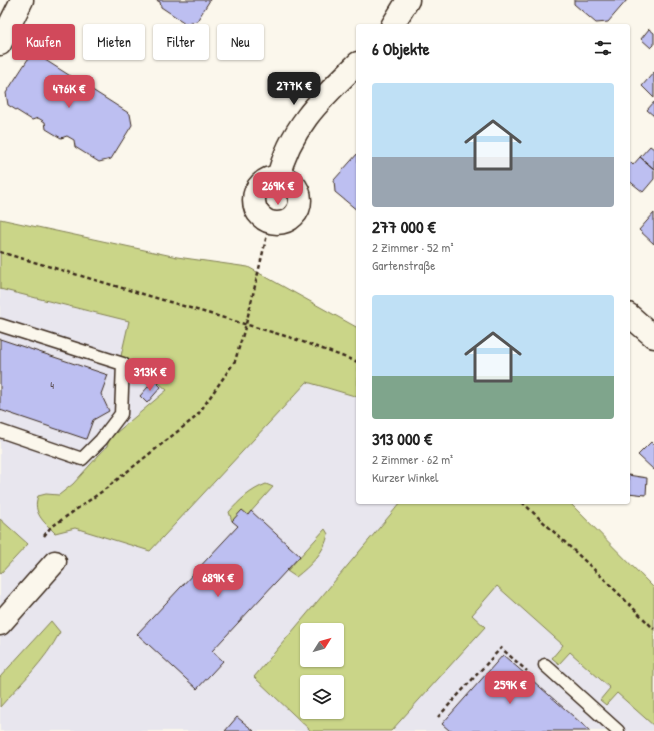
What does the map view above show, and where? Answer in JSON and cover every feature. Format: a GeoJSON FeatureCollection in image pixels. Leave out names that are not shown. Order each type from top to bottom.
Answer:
{"type":"FeatureCollection","features":[{"type":"Feature","properties":{"kind":"street"},"geometry":{"type":"LineString","coordinates":[[0,44],[22,0]]}},
{"type":"Feature","properties":{"kind":"street"},"geometry":{"type":"LineString","coordinates":[[393,24],[408,0]]}},
{"type":"Feature","properties":{"kind":"street"},"geometry":{"type":"LineString","coordinates":[[278,178],[282,158],[314,106],[356,65]]}},
{"type":"Feature","properties":{"kind":"street"},"geometry":{"type":"LineString","coordinates":[[278,178],[287,179],[299,193],[300,206],[297,212],[288,221],[276,224],[270,222],[265,220],[256,212],[254,195],[259,185],[264,181],[278,178]]}},
{"type":"Feature","properties":{"kind":"street"},"geometry":{"type":"LineString","coordinates":[[630,316],[654,337]]}},
{"type":"Feature","properties":{"kind":"street"},"geometry":{"type":"LineString","coordinates":[[0,624],[55,562]]}},
{"type":"Feature","properties":{"kind":"lane"},"geometry":{"type":"LineString","coordinates":[[0,325],[123,364],[121,414],[101,440],[82,459],[0,432]]}},
{"type":"Feature","properties":{"kind":"lane"},"geometry":{"type":"LineString","coordinates":[[545,665],[618,731]]}},
{"type":"Feature","properties":{"kind":"path"},"geometry":{"type":"LineString","coordinates":[[44,536],[50,528],[104,490],[198,416],[235,361],[246,324],[270,222]]}},
{"type":"Feature","properties":{"kind":"path"},"geometry":{"type":"LineString","coordinates":[[0,252],[292,338],[356,361]]}},
{"type":"Feature","properties":{"kind":"path"},"geometry":{"type":"LineString","coordinates":[[524,504],[602,577],[654,629]]}},
{"type":"Feature","properties":{"kind":"path"},"geometry":{"type":"LineString","coordinates":[[438,717],[501,648],[529,672]]}},
{"type":"Feature","properties":{"kind":"shaded area"},"geometry":{"type":"Polygon","coordinates":[[[0,289],[129,321],[307,382],[356,396],[356,504],[482,504],[654,647],[654,731],[0,731],[0,289]]]}},
{"type":"Feature","properties":{"kind":"green space"},"geometry":{"type":"Polygon","coordinates":[[[0,219],[177,257],[248,267],[356,327],[356,396],[307,382],[150,551],[75,528],[55,533],[40,517],[37,507],[38,496],[46,494],[59,495],[73,484],[107,446],[110,438],[167,390],[153,378],[147,383],[121,356],[129,321],[0,289],[0,219]]]}},
{"type":"Feature","properties":{"kind":"green space"},"geometry":{"type":"Polygon","coordinates":[[[266,484],[273,487],[248,515],[232,521],[229,512],[237,503],[255,489],[266,484]]]}},
{"type":"Feature","properties":{"kind":"green space"},"geometry":{"type":"Polygon","coordinates":[[[399,504],[571,504],[654,588],[654,726],[617,693],[606,705],[600,700],[610,688],[570,652],[559,664],[552,658],[563,645],[497,586],[472,615],[485,627],[391,731],[311,731],[254,677],[399,504]]]}},
{"type":"Feature","properties":{"kind":"green space"},"geometry":{"type":"Polygon","coordinates":[[[0,519],[28,544],[0,574],[0,519]]]}},
{"type":"Feature","properties":{"kind":"green space"},"geometry":{"type":"Polygon","coordinates":[[[325,529],[328,534],[326,541],[324,547],[316,558],[296,577],[287,571],[325,529]]]}},
{"type":"Feature","properties":{"kind":"green space"},"geometry":{"type":"Polygon","coordinates":[[[51,621],[60,632],[54,643],[32,671],[0,707],[0,677],[51,621]]]}},
{"type":"Feature","properties":{"kind":"building"},"geometry":{"type":"Polygon","coordinates":[[[156,0],[210,0],[197,21],[185,23],[161,7],[160,2],[156,0]]]}},
{"type":"Feature","properties":{"kind":"building"},"geometry":{"type":"Polygon","coordinates":[[[574,0],[627,0],[608,22],[596,23],[574,4],[574,0]]]}},
{"type":"Feature","properties":{"kind":"building"},"geometry":{"type":"Polygon","coordinates":[[[649,29],[654,33],[654,45],[651,48],[641,39],[649,29]]]}},
{"type":"Feature","properties":{"kind":"building"},"geometry":{"type":"Polygon","coordinates":[[[27,60],[45,60],[130,114],[132,125],[111,159],[99,162],[75,147],[74,140],[67,136],[61,138],[46,129],[45,122],[38,118],[32,120],[8,105],[6,93],[27,60]]]}},
{"type":"Feature","properties":{"kind":"building"},"geometry":{"type":"Polygon","coordinates":[[[654,72],[654,98],[642,86],[654,72]]]}},
{"type":"Feature","properties":{"kind":"building"},"geometry":{"type":"Polygon","coordinates":[[[654,102],[654,116],[647,110],[654,102]]]}},
{"type":"Feature","properties":{"kind":"building"},"geometry":{"type":"Polygon","coordinates":[[[650,146],[654,149],[654,169],[640,157],[650,146]]]}},
{"type":"Feature","properties":{"kind":"building"},"geometry":{"type":"Polygon","coordinates":[[[356,155],[356,209],[335,192],[334,180],[356,155]]]}},
{"type":"Feature","properties":{"kind":"building"},"geometry":{"type":"Polygon","coordinates":[[[640,157],[654,169],[654,179],[643,192],[630,182],[630,162],[633,165],[640,157]]]}},
{"type":"Feature","properties":{"kind":"building"},"geometry":{"type":"Polygon","coordinates":[[[654,213],[654,244],[639,230],[654,213]]]}},
{"type":"Feature","properties":{"kind":"building"},"geometry":{"type":"Polygon","coordinates":[[[0,339],[108,375],[101,394],[109,411],[93,420],[86,439],[0,410],[0,339]]]}},
{"type":"Feature","properties":{"kind":"building"},"geometry":{"type":"Polygon","coordinates":[[[154,380],[161,387],[147,403],[140,396],[154,380]]]}},
{"type":"Feature","properties":{"kind":"building"},"geometry":{"type":"Polygon","coordinates":[[[651,442],[654,445],[654,470],[638,455],[651,442]]]}},
{"type":"Feature","properties":{"kind":"building"},"geometry":{"type":"Polygon","coordinates":[[[630,475],[647,478],[646,495],[630,493],[630,475]]]}},
{"type":"Feature","properties":{"kind":"building"},"geometry":{"type":"Polygon","coordinates":[[[242,510],[248,515],[251,511],[300,556],[212,651],[223,661],[197,689],[137,634],[238,526],[232,521],[242,510]]]}},
{"type":"Feature","properties":{"kind":"building"},"geometry":{"type":"Polygon","coordinates":[[[503,655],[590,731],[450,731],[442,724],[503,655]]]}},
{"type":"Feature","properties":{"kind":"building"},"geometry":{"type":"Polygon","coordinates":[[[237,717],[254,731],[225,731],[237,717]]]}}]}
